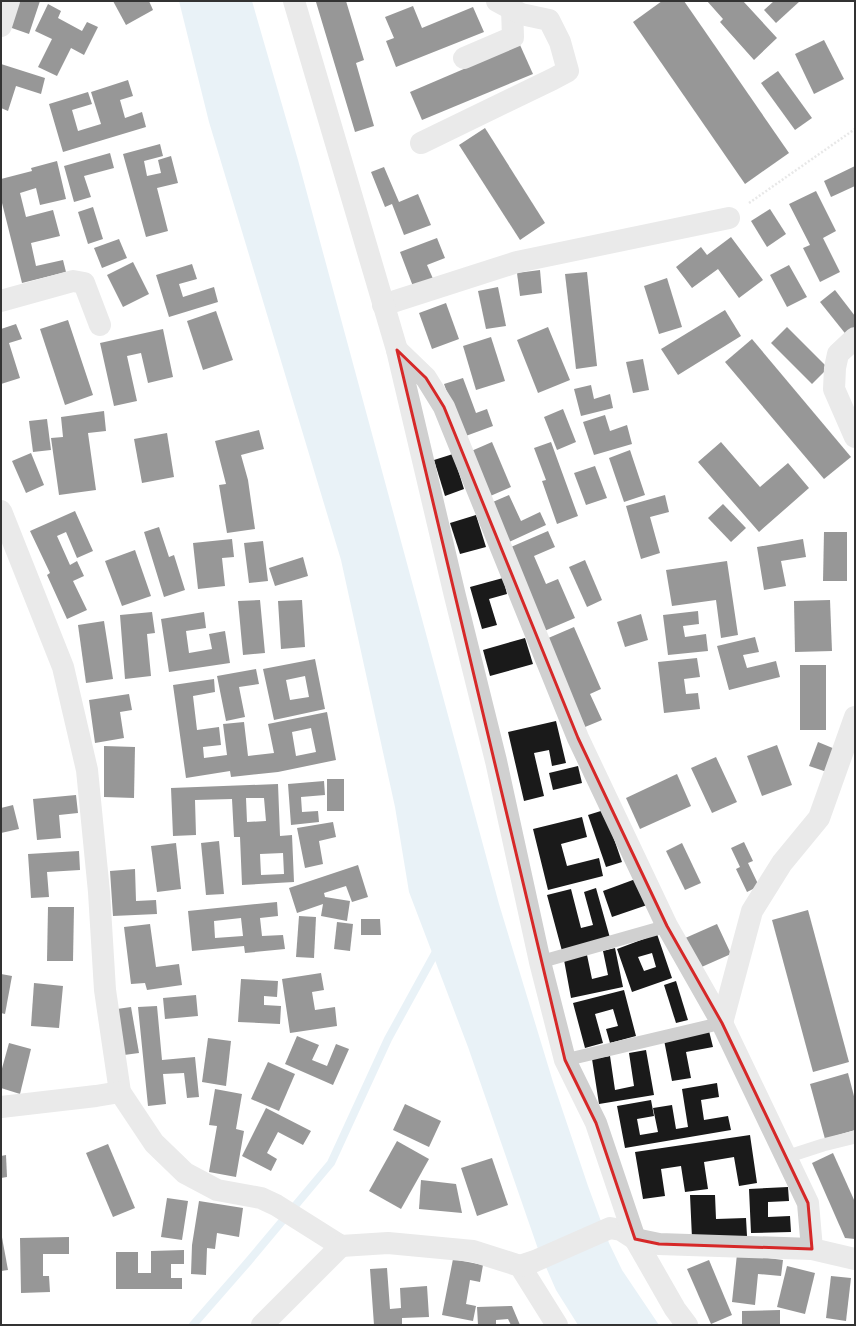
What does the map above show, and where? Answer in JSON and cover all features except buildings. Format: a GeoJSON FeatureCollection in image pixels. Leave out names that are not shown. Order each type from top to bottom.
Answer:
{"type":"FeatureCollection","features":[{"type":"Feature","properties":{"kind":"street"},"geometry":{"type":"LineString","coordinates":[[1,26],[9,1]]}},
{"type":"Feature","properties":{"kind":"street"},"geometry":{"type":"LineString","coordinates":[[294,1],[397,350],[455,596],[496,761],[540,962],[565,1060],[596,1123],[635,1239],[675,1309],[687,1325]]}},
{"type":"Feature","properties":{"kind":"street"},"geometry":{"type":"LineString","coordinates":[[464,58],[513,37],[504,5]]}},
{"type":"Feature","properties":{"kind":"street"},"geometry":{"type":"LineString","coordinates":[[421,144],[553,80],[568,71],[560,42],[549,20],[521,14],[504,5]]}},
{"type":"Feature","properties":{"kind":"street"},"geometry":{"type":"LineString","coordinates":[[384,305],[517,262],[729,218]]}},
{"type":"Feature","properties":{"kind":"street"},"geometry":{"type":"LineString","coordinates":[[1,301],[73,281],[84,283],[100,325]]}},
{"type":"Feature","properties":{"kind":"street"},"geometry":{"type":"LineString","coordinates":[[855,338],[838,354],[835,368],[834,389],[855,437]]}},
{"type":"Feature","properties":{"kind":"street"},"geometry":{"type":"LineString","coordinates":[[397,350],[426,378],[444,407],[578,738],[667,926],[722,1023],[808,1203],[812,1249]]}},
{"type":"Feature","properties":{"kind":"street"},"geometry":{"type":"LineString","coordinates":[[1,511],[63,668],[88,770],[105,990],[120,1092],[154,1143],[185,1173],[217,1190],[261,1198],[276,1205],[332,1241],[388,1242],[473,1251],[528,1264],[610,1228],[621,1230],[635,1239],[659,1244],[812,1249],[855,1259]]}},
{"type":"Feature","properties":{"kind":"street"},"geometry":{"type":"LineString","coordinates":[[722,1023],[752,911],[782,863],[819,818],[855,717]]}},
{"type":"Feature","properties":{"kind":"street"},"geometry":{"type":"LineString","coordinates":[[1,1107],[120,1092]]}},
{"type":"Feature","properties":{"kind":"street"},"geometry":{"type":"LineString","coordinates":[[262,1325],[332,1241]]}},
{"type":"Feature","properties":{"kind":"street"},"geometry":{"type":"LineString","coordinates":[[528,1264],[557,1325]]}},
{"type":"Feature","properties":{"kind":"lane"},"geometry":{"type":"LineString","coordinates":[[540,962],[667,926]]}},
{"type":"Feature","properties":{"kind":"lane"},"geometry":{"type":"LineString","coordinates":[[565,1060],[722,1023]]}},
{"type":"Feature","properties":{"kind":"lane"},"geometry":{"type":"LineString","coordinates":[[786,1157],[822,1145],[855,1137]]}},
{"type":"Feature","properties":{"kind":"path"},"geometry":{"type":"LineString","coordinates":[[729,218],[855,129]]}},
{"type":"Feature","properties":{"kind":"highlighted area"},"geometry":{"type":"Polygon","coordinates":[[[397,350],[426,378],[444,407],[578,738],[667,926],[722,1023],[808,1203],[812,1249],[659,1244],[635,1239],[596,1123],[565,1060],[397,350]]]}},
{"type":"Feature","properties":{"kind":"water"},"geometry":{"type":"Polygon","coordinates":[[[179,1],[252,1],[298,160],[499,904],[553,1082],[609,1243],[622,1270],[659,1325],[578,1325],[556,1290],[538,1249],[468,1047],[409,892],[395,807],[341,560],[209,122],[179,1]]]}},
{"type":"Feature","properties":{"kind":"waterway"},"geometry":{"type":"LineString","coordinates":[[193,1325],[331,1163],[388,1039],[438,948]]}}]}
